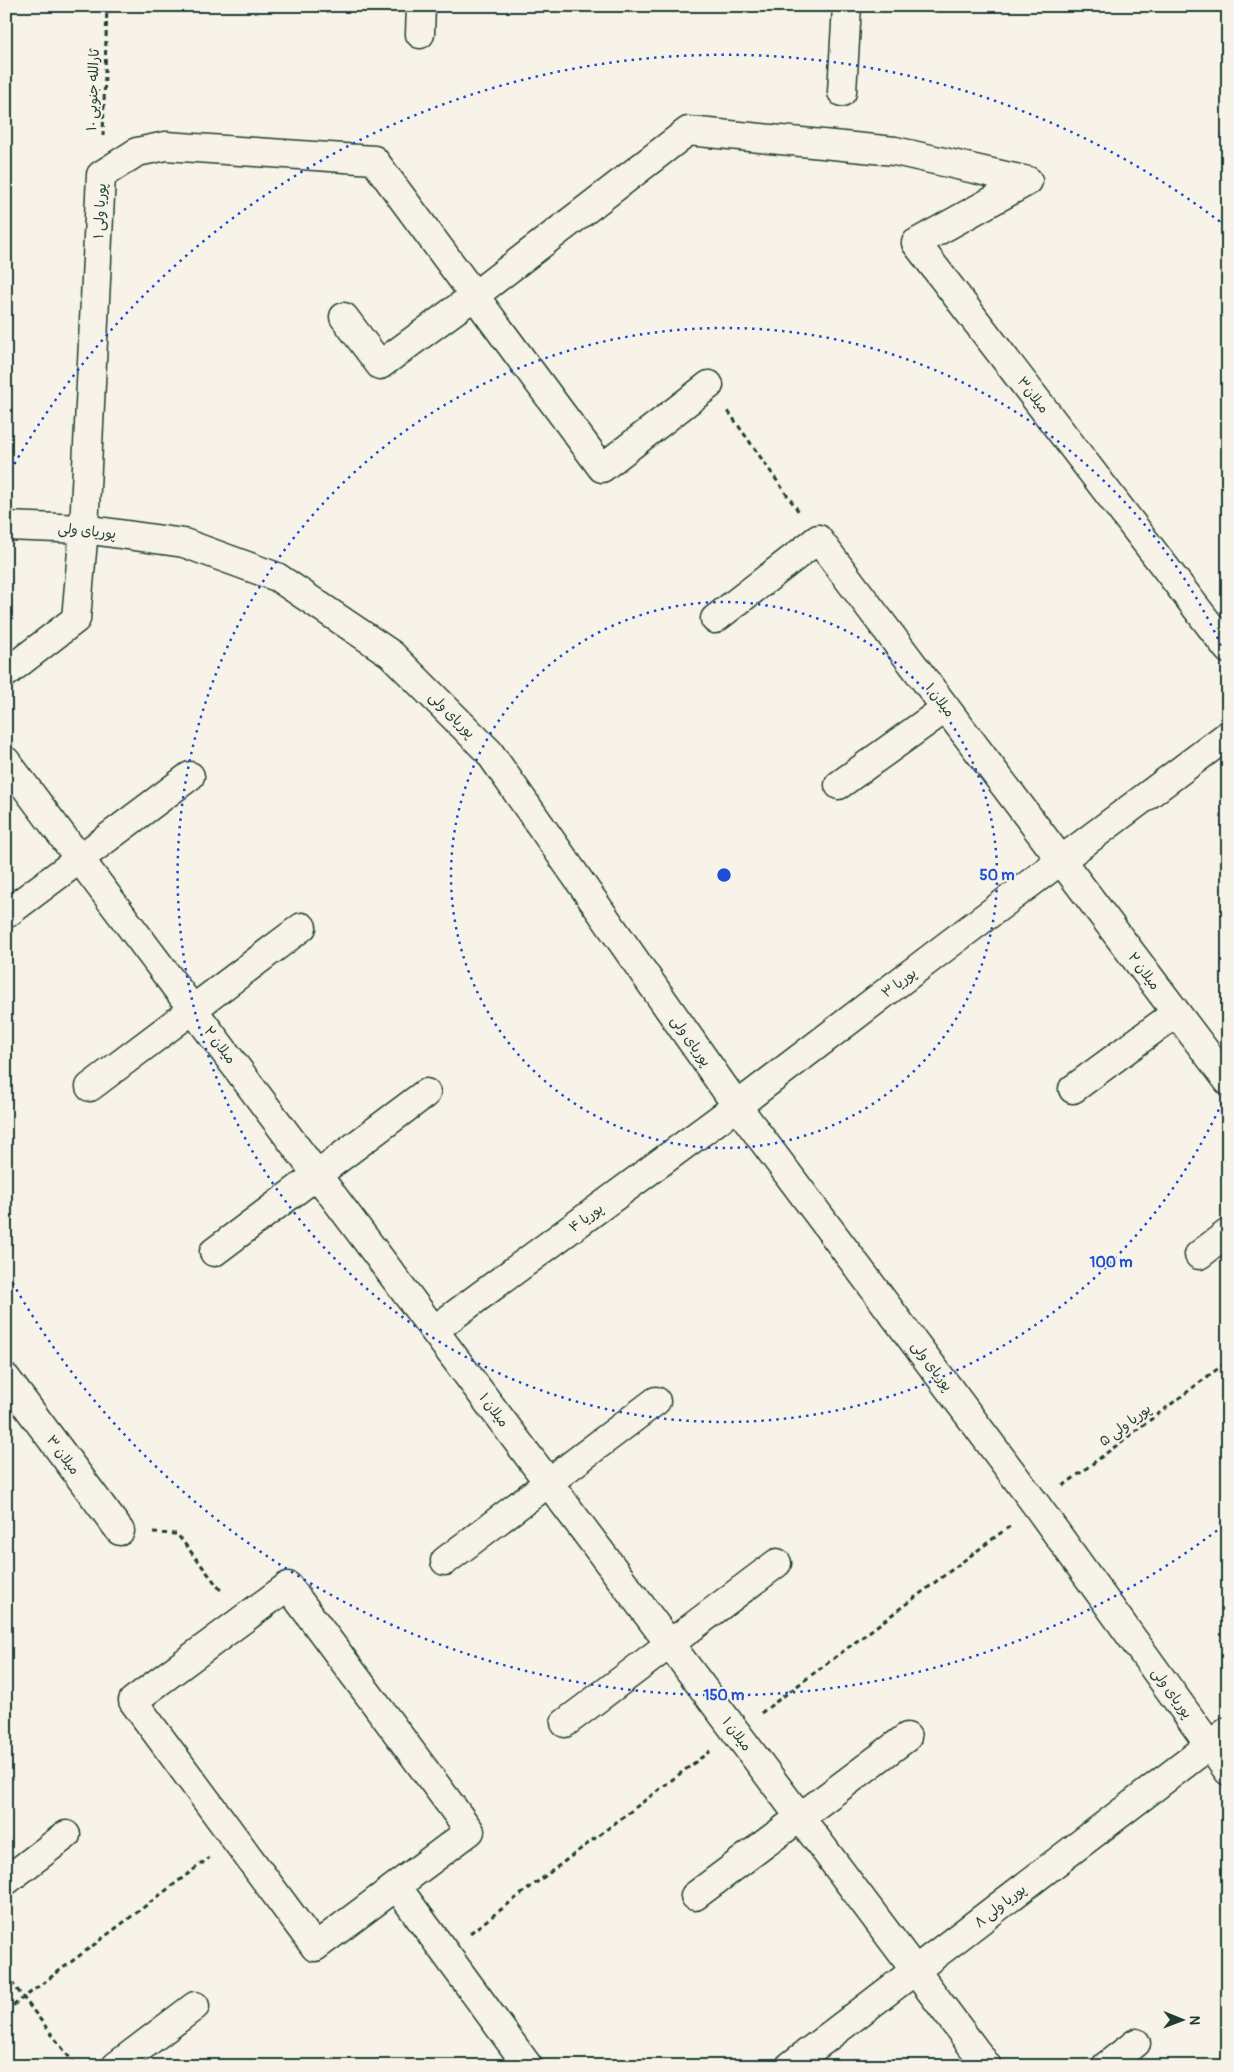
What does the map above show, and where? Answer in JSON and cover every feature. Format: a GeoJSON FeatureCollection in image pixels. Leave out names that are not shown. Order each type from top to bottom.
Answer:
{"type":"FeatureCollection","features":[{"type":"Feature","properties":{"kind":"street"},"geometry":{"type":"LineString","coordinates":[[420,34],[421,6]]}},
{"type":"Feature","properties":{"kind":"street"},"geometry":{"type":"LineString","coordinates":[[842,92],[847,6]]}},
{"type":"Feature","properties":{"kind":"street","name":"میلان۳"},"geometry":{"type":"LineString","coordinates":[[474,296],[688,131],[895,151],[1028,181],[916,243],[1228,648]]}},
{"type":"Feature","properties":{"kind":"street","name":"پوریا ولی ۱"},"geometry":{"type":"LineString","coordinates":[[6,672],[76,619],[84,529],[101,174],[138,152],[166,146],[374,160],[474,296]]}},
{"type":"Feature","properties":{"kind":"street"},"geometry":{"type":"LineString","coordinates":[[344,317],[380,364],[474,296],[602,468],[709,385]]}},
{"type":"Feature","properties":{"kind":"street","name":"پوریای ولی"},"geometry":{"type":"LineString","coordinates":[[6,526],[84,529],[184,543],[277,577],[391,654],[489,752],[738,1106],[1037,1506],[1218,1738],[1228,1771]]}},
{"type":"Feature","properties":{"kind":"street"},"geometry":{"type":"LineString","coordinates":[[715,619],[818,539]]}},
{"type":"Feature","properties":{"kind":"street","name":"میلان ۱"},"geometry":{"type":"LineString","coordinates":[[818,539],[1061,860]]}},
{"type":"Feature","properties":{"kind":"street"},"geometry":{"type":"LineString","coordinates":[[839,785],[946,708]]}},
{"type":"Feature","properties":{"kind":"street","name":"پوریا ۳"},"geometry":{"type":"LineString","coordinates":[[738,1106],[1228,735]]}},
{"type":"Feature","properties":{"kind":"street","name":"میلان ۲"},"geometry":{"type":"LineString","coordinates":[[6,761],[434,1330]]}},
{"type":"Feature","properties":{"kind":"street"},"geometry":{"type":"LineString","coordinates":[[6,914],[190,776]]}},
{"type":"Feature","properties":{"kind":"street","name":"میلان ۲"},"geometry":{"type":"LineString","coordinates":[[1061,860],[1228,1082]]}},
{"type":"Feature","properties":{"kind":"street"},"geometry":{"type":"LineString","coordinates":[[90,1087],[302,927]]}},
{"type":"Feature","properties":{"kind":"street"},"geometry":{"type":"LineString","coordinates":[[1073,1089],[1176,1013]]}},
{"type":"Feature","properties":{"kind":"street"},"geometry":{"type":"LineString","coordinates":[[214,1252],[426,1093]]}},
{"type":"Feature","properties":{"kind":"street","name":"پوریا ۴"},"geometry":{"type":"LineString","coordinates":[[434,1330],[738,1106]]}},
{"type":"Feature","properties":{"kind":"street"},"geometry":{"type":"LineString","coordinates":[[1199,1255],[1228,1233]]}},
{"type":"Feature","properties":{"kind":"street","name":"میلان ۱"},"geometry":{"type":"LineString","coordinates":[[434,1330],[987,2066]]}},
{"type":"Feature","properties":{"kind":"street","name":"میلان ۳"},"geometry":{"type":"LineString","coordinates":[[6,1378],[120,1531]]}},
{"type":"Feature","properties":{"kind":"street"},"geometry":{"type":"LineString","coordinates":[[444,1561],[656,1401]]}},
{"type":"Feature","properties":{"kind":"street"},"geometry":{"type":"LineString","coordinates":[[565,1723],[777,1563]]}},
{"type":"Feature","properties":{"kind":"street"},"geometry":{"type":"LineString","coordinates":[[288,1586],[470,1831],[315,1948],[133,1701],[243,1619],[288,1586]]}},
{"type":"Feature","properties":{"kind":"street"},"geometry":{"type":"LineString","coordinates":[[694,1896],[906,1736]]}},
{"type":"Feature","properties":{"kind":"street","name":"پوریا ولی ۸"},"geometry":{"type":"LineString","coordinates":[[790,2066],[1218,1738]]}},
{"type":"Feature","properties":{"kind":"street"},"geometry":{"type":"LineString","coordinates":[[6,1880],[66,1835]]}},
{"type":"Feature","properties":{"kind":"street"},"geometry":{"type":"LineString","coordinates":[[397,1887],[528,2066]]}},
{"type":"Feature","properties":{"kind":"street"},"geometry":{"type":"LineString","coordinates":[[116,2066],[195,2006]]}},
{"type":"Feature","properties":{"kind":"street"},"geometry":{"type":"LineString","coordinates":[[1106,2066],[1136,2044]]}},
{"type":"Feature","properties":{"kind":"path","name":"ثارالله جنوبی ۱۰"},"geometry":{"type":"LineString","coordinates":[[101,174],[107,6]]}},
{"type":"Feature","properties":{"kind":"path"},"geometry":{"type":"LineString","coordinates":[[709,385],[818,539]]}},
{"type":"Feature","properties":{"kind":"path","name":"پوریا ولی ۵"},"geometry":{"type":"LineString","coordinates":[[1037,1506],[1228,1361]]}},
{"type":"Feature","properties":{"kind":"path"},"geometry":{"type":"LineString","coordinates":[[120,1531],[177,1534],[243,1619]]}},
{"type":"Feature","properties":{"kind":"path"},"geometry":{"type":"LineString","coordinates":[[6,2011],[235,1838]]}},
{"type":"Feature","properties":{"kind":"path"},"geometry":{"type":"LineString","coordinates":[[6,1974],[76,2066]]}}]}
